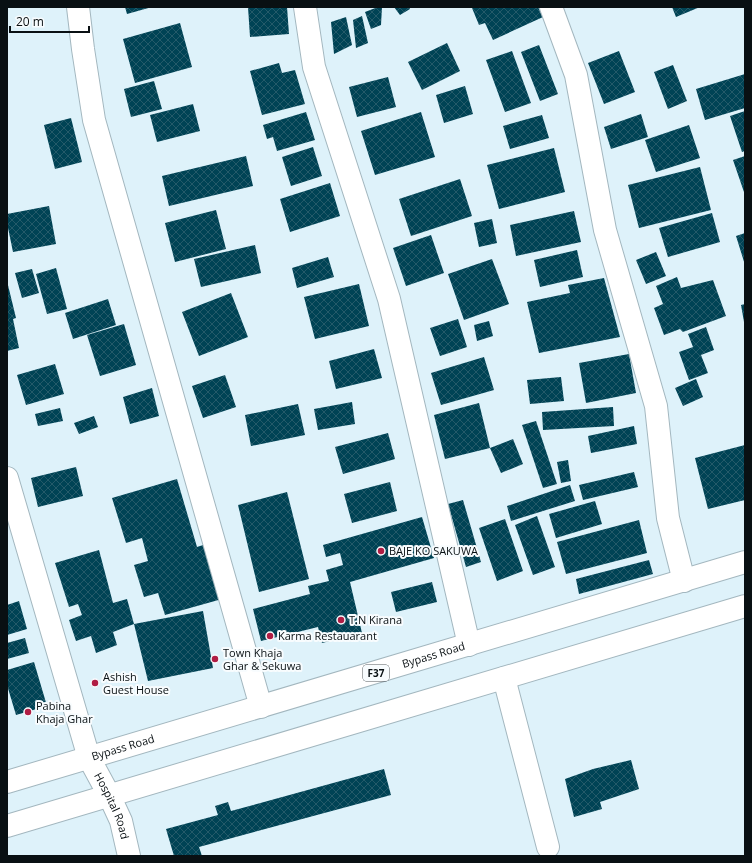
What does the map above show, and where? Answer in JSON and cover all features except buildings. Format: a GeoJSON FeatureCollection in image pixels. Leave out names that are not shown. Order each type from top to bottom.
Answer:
{"type":"FeatureCollection","features":[{"type":"Feature","properties":{"kind":"main road"},"geometry":{"type":"LineString","coordinates":[[78,7],[94,120],[261,707]]}},
{"type":"Feature","properties":{"kind":"main road"},"geometry":{"type":"LineString","coordinates":[[305,7],[314,67],[389,299],[469,645]]}},
{"type":"Feature","properties":{"kind":"main road"},"geometry":{"type":"LineString","coordinates":[[551,7],[576,75],[605,230],[656,406],[668,518],[684,581]]}},
{"type":"Feature","properties":{"kind":"main road","name":"Hospital Road"},"geometry":{"type":"LineString","coordinates":[[7,478],[89,758],[121,821],[130,856]]}},
{"type":"Feature","properties":{"kind":"main road","name":"Bypass Road"},"geometry":{"type":"LineString","coordinates":[[7,782],[745,562]]}},
{"type":"Feature","properties":{"kind":"main road"},"geometry":{"type":"LineString","coordinates":[[7,826],[745,606]]}},
{"type":"Feature","properties":{"kind":"main road"},"geometry":{"type":"LineString","coordinates":[[504,678],[548,847]]}},
{"type":"Feature","properties":{"kind":"place","name":"BAJE KO SAKUWA"},"geometry":{"type":"Point","coordinates":[381,551]}},
{"type":"Feature","properties":{"kind":"place","name":"T.N Kirana"},"geometry":{"type":"Point","coordinates":[341,620]}},
{"type":"Feature","properties":{"kind":"place","name":"Karma Restauarant"},"geometry":{"type":"Point","coordinates":[270,636]}},
{"type":"Feature","properties":{"kind":"place","name":"Town Khaja Ghar & Sekuwa"},"geometry":{"type":"Point","coordinates":[215,659]}},
{"type":"Feature","properties":{"kind":"place","name":"Ashish Guest House"},"geometry":{"type":"Point","coordinates":[95,683]}},
{"type":"Feature","properties":{"kind":"place","name":"Pabina Khaja Ghar"},"geometry":{"type":"Point","coordinates":[28,712]}}]}
